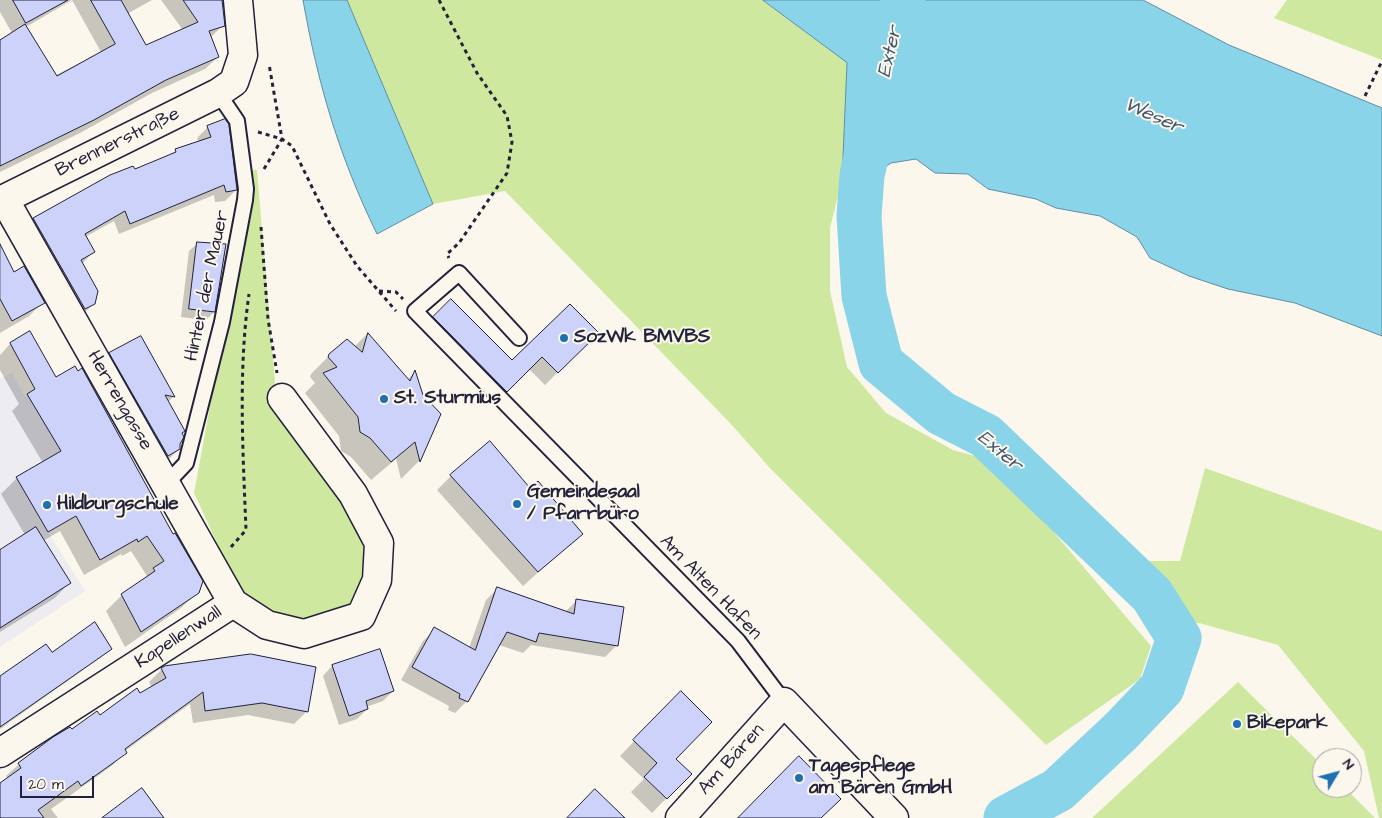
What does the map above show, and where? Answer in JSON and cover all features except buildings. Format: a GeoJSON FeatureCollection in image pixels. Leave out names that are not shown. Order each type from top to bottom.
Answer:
{"type":"FeatureCollection","features":[{"type":"Feature","properties":{"kind":"street"},"geometry":{"type":"LineString","coordinates":[[226,87],[243,55],[238,0]]}},
{"type":"Feature","properties":{"kind":"street","name":"Brennerstraße"},"geometry":{"type":"LineString","coordinates":[[2,200],[226,87]]}},
{"type":"Feature","properties":{"kind":"street","name":"Herrengasse"},"geometry":{"type":"LineString","coordinates":[[2,200],[166,483],[233,603]]}},
{"type":"Feature","properties":{"kind":"street","name":"Kapellenwall"},"geometry":{"type":"LineString","coordinates":[[0,753],[233,603],[267,625],[304,634],[361,616],[377,580],[379,543],[353,494],[282,398]]}},
{"type":"Feature","properties":{"kind":"street"},"geometry":{"type":"LineString","coordinates":[[784,702],[894,818]]}},
{"type":"Feature","properties":{"kind":"street","name":"Am Bären"},"geometry":{"type":"LineString","coordinates":[[680,818],[784,702]]}},
{"type":"Feature","properties":{"kind":"lane","name":"Hinter der Mauer"},"geometry":{"type":"LineString","coordinates":[[166,483],[186,463],[222,322],[245,200],[246,189],[237,122],[226,87]]}},
{"type":"Feature","properties":{"kind":"lane","name":"Am Alten Hafen"},"geometry":{"type":"LineString","coordinates":[[459,273],[415,311],[738,641],[784,702]]}},
{"type":"Feature","properties":{"kind":"lane"},"geometry":{"type":"LineString","coordinates":[[459,273],[519,338]]}},
{"type":"Feature","properties":{"kind":"path"},"geometry":{"type":"LineString","coordinates":[[439,0],[477,73],[507,116],[512,142],[508,173],[460,243],[447,254],[459,273]]}},
{"type":"Feature","properties":{"kind":"path"},"geometry":{"type":"LineString","coordinates":[[264,168],[282,139],[268,55]]}},
{"type":"Feature","properties":{"kind":"path"},"geometry":{"type":"LineString","coordinates":[[1365,96],[1382,61]]}},
{"type":"Feature","properties":{"kind":"path"},"geometry":{"type":"LineString","coordinates":[[256,131],[282,139],[292,146],[330,224],[357,266],[379,291]]}},
{"type":"Feature","properties":{"kind":"path"},"geometry":{"type":"LineString","coordinates":[[257,244],[260,225],[268,319],[282,398]]}},
{"type":"Feature","properties":{"kind":"path"},"geometry":{"type":"LineString","coordinates":[[213,568],[246,530],[242,442],[246,318],[250,290]]}},
{"type":"Feature","properties":{"kind":"shaded area","name":"Hildburgschule"},"geometry":{"type":"Polygon","coordinates":[[[75,366],[141,478],[48,532],[85,591],[0,647],[0,379],[12,373],[25,396],[75,366]]]}},
{"type":"Feature","properties":{"kind":"green space"},"geometry":{"type":"Polygon","coordinates":[[[347,0],[763,0],[847,63],[842,180],[830,228],[830,291],[847,367],[886,413],[953,450],[993,461],[1151,646],[1140,679],[1046,745],[769,467],[730,423],[505,191],[433,204],[347,0]]]}},
{"type":"Feature","properties":{"kind":"green space"},"geometry":{"type":"Polygon","coordinates":[[[1287,0],[1382,0],[1382,60],[1274,18],[1287,0]]]}},
{"type":"Feature","properties":{"kind":"green space"},"geometry":{"type":"Polygon","coordinates":[[[251,170],[257,170],[276,395],[374,545],[368,585],[343,616],[302,621],[254,606],[240,593],[194,493],[220,352],[242,260],[251,170]]]}},
{"type":"Feature","properties":{"kind":"green space"},"geometry":{"type":"Polygon","coordinates":[[[1205,468],[1382,531],[1382,818],[1379,818],[1364,751],[1278,645],[1199,623],[1183,624],[1129,561],[1180,561],[1205,468]]]}},
{"type":"Feature","properties":{"kind":"green space","name":"Bikepark"},"geometry":{"type":"Polygon","coordinates":[[[1238,682],[1312,755],[1312,798],[1355,798],[1375,818],[1092,818],[1238,682]]]}},
{"type":"Feature","properties":{"kind":"water"},"geometry":{"type":"Polygon","coordinates":[[[303,0],[347,0],[433,204],[377,234],[331,120],[303,0]]]}},
{"type":"Feature","properties":{"kind":"water","name":"Weser"},"geometry":{"type":"Polygon","coordinates":[[[763,0],[1143,0],[1229,45],[1382,108],[1382,336],[1295,303],[1228,289],[1189,276],[1150,258],[1137,237],[1100,216],[1056,208],[1036,199],[988,189],[968,174],[935,173],[916,159],[891,163],[880,171],[842,180],[847,63],[763,0]]]}},
{"type":"Feature","properties":{"kind":"waterway","name":"Exter"},"geometry":{"type":"LineString","coordinates":[[903,0],[862,175],[859,216],[864,296],[881,363],[941,413],[986,436],[1152,595],[1179,638],[1162,688],[1121,731],[1058,790],[1006,818]]}},
{"type":"Feature","properties":{"kind":"place","name":"SozWk BMVBS"},"geometry":{"type":"Point","coordinates":[564,338]}},
{"type":"Feature","properties":{"kind":"place","name":"St. Sturmius"},"geometry":{"type":"Point","coordinates":[384,399]}},
{"type":"Feature","properties":{"kind":"place","name":"Gemeindesaal / Pfarrbüro"},"geometry":{"type":"Point","coordinates":[517,504]}},
{"type":"Feature","properties":{"kind":"place","name":"Hildburgschule"},"geometry":{"type":"Point","coordinates":[47,505]}},
{"type":"Feature","properties":{"kind":"place","name":"Bikepark"},"geometry":{"type":"Point","coordinates":[1237,724]}},
{"type":"Feature","properties":{"kind":"place","name":"Tagespflege am Bären GmbH"},"geometry":{"type":"Point","coordinates":[799,778]}}]}
